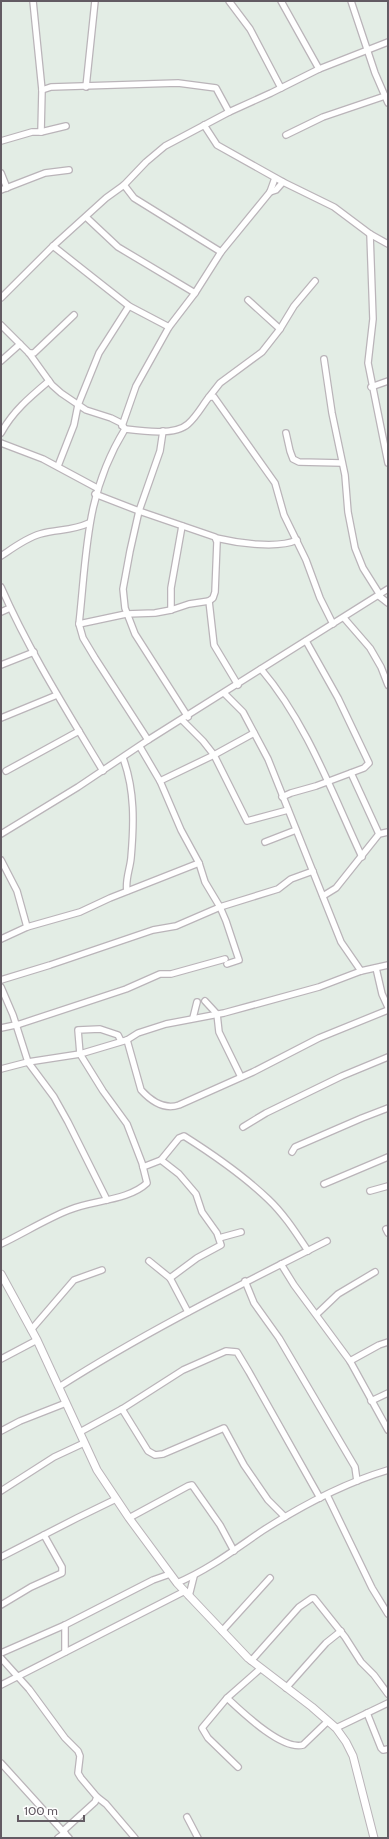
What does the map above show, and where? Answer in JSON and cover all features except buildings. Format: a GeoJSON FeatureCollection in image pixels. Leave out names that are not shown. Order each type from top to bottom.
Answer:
{"type":"FeatureCollection","features":[{"type":"Feature","properties":{"kind":"street"},"geometry":{"type":"LineString","coordinates":[[33,1],[42,90],[41,132]]}},
{"type":"Feature","properties":{"kind":"street"},"geometry":{"type":"LineString","coordinates":[[86,86],[94,1]]}},
{"type":"Feature","properties":{"kind":"street"},"geometry":{"type":"LineString","coordinates":[[229,1],[250,29],[281,88]]}},
{"type":"Feature","properties":{"kind":"street"},"geometry":{"type":"LineString","coordinates":[[281,1],[318,69]]}},
{"type":"Feature","properties":{"kind":"street"},"geometry":{"type":"LineString","coordinates":[[352,2],[375,73],[388,103]]}},
{"type":"Feature","properties":{"kind":"street"},"geometry":{"type":"LineString","coordinates":[[1,298],[53,246],[124,185],[146,162],[165,146],[229,112],[318,69],[388,42]]}},
{"type":"Feature","properties":{"kind":"street"},"geometry":{"type":"LineString","coordinates":[[42,90],[52,87],[178,83],[216,88],[229,112]]}},
{"type":"Feature","properties":{"kind":"street"},"geometry":{"type":"LineString","coordinates":[[286,135],[323,117],[385,96]]}},
{"type":"Feature","properties":{"kind":"street"},"geometry":{"type":"LineString","coordinates":[[204,125],[217,145],[275,178],[334,208],[370,234],[388,244]]}},
{"type":"Feature","properties":{"kind":"street"},"geometry":{"type":"LineString","coordinates":[[1,141],[32,132],[41,132],[66,126]]}},
{"type":"Feature","properties":{"kind":"street"},"geometry":{"type":"LineString","coordinates":[[1,173],[4,189],[45,173],[70,170]]}},
{"type":"Feature","properties":{"kind":"street"},"geometry":{"type":"LineString","coordinates":[[148,740],[95,658],[83,638],[78,624],[83,587],[83,563],[89,523],[96,491],[124,427],[136,386],[169,328],[195,293],[221,252],[270,192],[275,178]]}},
{"type":"Feature","properties":{"kind":"street"},"geometry":{"type":"LineString","coordinates":[[270,192],[276,190],[283,182]]}},
{"type":"Feature","properties":{"kind":"street"},"geometry":{"type":"LineString","coordinates":[[124,185],[134,198],[221,252]]}},
{"type":"Feature","properties":{"kind":"street"},"geometry":{"type":"LineString","coordinates":[[86,217],[118,247],[195,293]]}},
{"type":"Feature","properties":{"kind":"street"},"geometry":{"type":"LineString","coordinates":[[370,234],[373,319],[368,363],[371,387],[388,463]]}},
{"type":"Feature","properties":{"kind":"street"},"geometry":{"type":"LineString","coordinates":[[53,246],[129,306],[169,328]]}},
{"type":"Feature","properties":{"kind":"street"},"geometry":{"type":"LineString","coordinates":[[1,325],[29,353],[49,381],[61,394],[86,410],[111,418],[124,427],[150,432],[177,429],[188,424],[220,383],[262,352],[280,330],[294,306],[315,280]]}},
{"type":"Feature","properties":{"kind":"street"},"geometry":{"type":"LineString","coordinates":[[248,300],[280,330]]}},
{"type":"Feature","properties":{"kind":"street"},"geometry":{"type":"LineString","coordinates":[[58,466],[74,425],[78,405],[99,353],[129,306]]}},
{"type":"Feature","properties":{"kind":"street"},"geometry":{"type":"LineString","coordinates":[[29,353],[34,353],[74,315]]}},
{"type":"Feature","properties":{"kind":"street"},"geometry":{"type":"LineString","coordinates":[[1,361],[20,344]]}},
{"type":"Feature","properties":{"kind":"street"},"geometry":{"type":"LineString","coordinates":[[324,359],[355,548],[363,568],[380,595],[388,603]]}},
{"type":"Feature","properties":{"kind":"street"},"geometry":{"type":"LineString","coordinates":[[1,433],[22,403],[49,381]]}},
{"type":"Feature","properties":{"kind":"street"},"geometry":{"type":"LineString","coordinates":[[371,387],[388,381]]}},
{"type":"Feature","properties":{"kind":"street"},"geometry":{"type":"LineString","coordinates":[[209,397],[212,396],[216,399],[275,483],[284,515],[306,560],[320,598],[333,624]]}},
{"type":"Feature","properties":{"kind":"street"},"geometry":{"type":"LineString","coordinates":[[163,431],[160,451],[138,511],[124,589],[126,614],[143,648],[188,717]]}},
{"type":"Feature","properties":{"kind":"street"},"geometry":{"type":"LineString","coordinates":[[286,433],[293,459],[299,462],[342,463]]}},
{"type":"Feature","properties":{"kind":"street"},"geometry":{"type":"LineString","coordinates":[[1,443],[58,466],[96,491],[138,511],[214,536],[216,538],[252,544],[290,543],[297,540]]}},
{"type":"Feature","properties":{"kind":"street"},"geometry":{"type":"LineString","coordinates":[[1,556],[21,543],[40,534],[62,532],[89,523]]}},
{"type":"Feature","properties":{"kind":"street"},"geometry":{"type":"LineString","coordinates":[[171,610],[171,588],[182,526]]}},
{"type":"Feature","properties":{"kind":"street"},"geometry":{"type":"LineString","coordinates":[[78,624],[126,614],[155,613],[189,604],[209,601],[213,598],[216,592],[216,538]]}},
{"type":"Feature","properties":{"kind":"street"},"geometry":{"type":"LineString","coordinates":[[1,587],[10,608],[57,695],[103,771]]}},
{"type":"Feature","properties":{"kind":"street"},"geometry":{"type":"LineString","coordinates":[[1,834],[103,771],[140,747],[148,740],[225,694],[261,669],[388,589]]}},
{"type":"Feature","properties":{"kind":"street"},"geometry":{"type":"LineString","coordinates":[[209,601],[214,645],[238,685]]}},
{"type":"Feature","properties":{"kind":"street"},"geometry":{"type":"LineString","coordinates":[[1,612],[10,608]]}},
{"type":"Feature","properties":{"kind":"street"},"geometry":{"type":"LineString","coordinates":[[344,618],[370,648],[381,667],[388,686]]}},
{"type":"Feature","properties":{"kind":"street"},"geometry":{"type":"LineString","coordinates":[[282,797],[291,792],[327,782],[367,767],[368,760],[326,676],[306,641]]}},
{"type":"Feature","properties":{"kind":"street"},"geometry":{"type":"LineString","coordinates":[[1,665],[34,652]]}},
{"type":"Feature","properties":{"kind":"street"},"geometry":{"type":"LineString","coordinates":[[261,669],[292,711],[315,752],[327,782],[362,857]]}},
{"type":"Feature","properties":{"kind":"street"},"geometry":{"type":"LineString","coordinates":[[225,694],[242,712],[268,760],[341,942],[361,971]]}},
{"type":"Feature","properties":{"kind":"street"},"geometry":{"type":"LineString","coordinates":[[1,718],[57,695]]}},
{"type":"Feature","properties":{"kind":"street"},"geometry":{"type":"LineString","coordinates":[[182,720],[203,740],[214,755],[247,821],[288,810]]}},
{"type":"Feature","properties":{"kind":"street"},"geometry":{"type":"LineString","coordinates":[[6,771],[79,731]]}},
{"type":"Feature","properties":{"kind":"street"},"geometry":{"type":"LineString","coordinates":[[160,781],[214,755],[254,733]]}},
{"type":"Feature","properties":{"kind":"street"},"geometry":{"type":"LineString","coordinates":[[1,1028],[126,989],[160,974],[171,974],[226,961],[239,960],[220,907],[205,882],[199,863],[181,830],[160,781],[140,747]]}},
{"type":"Feature","properties":{"kind":"street"},"geometry":{"type":"LineString","coordinates":[[123,758],[128,771],[133,809],[133,836],[126,884],[127,892]]}},
{"type":"Feature","properties":{"kind":"street"},"geometry":{"type":"LineString","coordinates":[[351,773],[379,834]]}},
{"type":"Feature","properties":{"kind":"street"},"geometry":{"type":"LineString","coordinates":[[265,842],[296,830]]}},
{"type":"Feature","properties":{"kind":"street"},"geometry":{"type":"LineString","coordinates":[[323,896],[336,888],[379,834],[388,832]]}},
{"type":"Feature","properties":{"kind":"street"},"geometry":{"type":"LineString","coordinates":[[1,860],[17,892],[27,927]]}},
{"type":"Feature","properties":{"kind":"street"},"geometry":{"type":"LineString","coordinates":[[1,939],[27,927],[80,912],[199,863]]}},
{"type":"Feature","properties":{"kind":"street"},"geometry":{"type":"LineString","coordinates":[[1,980],[153,930],[176,926],[220,907],[278,889],[291,879],[313,871]]}},
{"type":"Feature","properties":{"kind":"street"},"geometry":{"type":"LineString","coordinates":[[1,1069],[28,1062],[80,1054],[127,1040],[138,1033],[319,987],[361,971],[388,965]]}},
{"type":"Feature","properties":{"kind":"street"},"geometry":{"type":"LineString","coordinates":[[376,968],[382,994],[388,1007]]}},
{"type":"Feature","properties":{"kind":"street"},"geometry":{"type":"LineString","coordinates":[[1,987],[16,1024],[28,1062],[54,1097],[107,1200]]}},
{"type":"Feature","properties":{"kind":"street"},"geometry":{"type":"LineString","coordinates":[[205,1001],[217,1014],[219,1032],[242,1077]]}},
{"type":"Feature","properties":{"kind":"street"},"geometry":{"type":"LineString","coordinates":[[193,1018],[197,1002]]}},
{"type":"Feature","properties":{"kind":"street"},"geometry":{"type":"LineString","coordinates":[[127,1040],[141,1090],[152,1100],[168,1107],[179,1105],[242,1077],[319,1038],[388,1010]]}},
{"type":"Feature","properties":{"kind":"street"},"geometry":{"type":"LineString","coordinates":[[1,1244],[70,1209],[107,1200],[141,1188],[147,1183],[143,1167],[127,1124],[103,1091],[80,1054],[78,1030],[100,1029],[118,1035],[121,1042]]}},
{"type":"Feature","properties":{"kind":"street"},"geometry":{"type":"LineString","coordinates":[[244,1127],[266,1113],[342,1076],[388,1057]]}},
{"type":"Feature","properties":{"kind":"street"},"geometry":{"type":"LineString","coordinates":[[292,1152],[296,1147],[388,1108]]}},
{"type":"Feature","properties":{"kind":"street"},"geometry":{"type":"LineString","coordinates":[[143,1167],[161,1160],[179,1138],[184,1136],[217,1157],[269,1200],[292,1228],[308,1251]]}},
{"type":"Feature","properties":{"kind":"street"},"geometry":{"type":"LineString","coordinates":[[324,1184],[388,1157]]}},
{"type":"Feature","properties":{"kind":"street"},"geometry":{"type":"LineString","coordinates":[[161,1160],[179,1174],[196,1194],[202,1212],[219,1238],[221,1245],[197,1258],[170,1278]]}},
{"type":"Feature","properties":{"kind":"street"},"geometry":{"type":"LineString","coordinates":[[370,1191],[388,1186]]}},
{"type":"Feature","properties":{"kind":"street"},"geometry":{"type":"LineString","coordinates":[[219,1238],[241,1232]]}},
{"type":"Feature","properties":{"kind":"street"},"geometry":{"type":"LineString","coordinates":[[59,1387],[100,1360],[188,1312],[245,1281],[327,1241]]}},
{"type":"Feature","properties":{"kind":"street"},"geometry":{"type":"LineString","coordinates":[[149,1261],[170,1278],[188,1312]]}},
{"type":"Feature","properties":{"kind":"street"},"geometry":{"type":"LineString","coordinates":[[281,1264],[294,1285],[317,1314],[350,1361],[388,1430]]}},
{"type":"Feature","properties":{"kind":"street"},"geometry":{"type":"LineString","coordinates":[[31,1330],[74,1280],[102,1270]]}},
{"type":"Feature","properties":{"kind":"street"},"geometry":{"type":"LineString","coordinates":[[317,1314],[338,1294],[375,1272]]}},
{"type":"Feature","properties":{"kind":"street"},"geometry":{"type":"LineString","coordinates":[[1,1274],[37,1340],[97,1470],[116,1500],[170,1574],[251,1661],[328,1721],[336,1728],[346,1742],[353,1756],[374,1838]]}},
{"type":"Feature","properties":{"kind":"street"},"geometry":{"type":"LineString","coordinates":[[245,1281],[254,1303],[279,1338],[355,1467],[357,1481]]}},
{"type":"Feature","properties":{"kind":"street"},"geometry":{"type":"LineString","coordinates":[[1,1359],[37,1340]]}},
{"type":"Feature","properties":{"kind":"street"},"geometry":{"type":"LineString","coordinates":[[350,1361],[388,1342]]}},
{"type":"Feature","properties":{"kind":"street"},"geometry":{"type":"LineString","coordinates":[[80,1432],[122,1409],[183,1370],[226,1351],[237,1352],[320,1498]]}},
{"type":"Feature","properties":{"kind":"street"},"geometry":{"type":"LineString","coordinates":[[371,1401],[388,1393]]}},
{"type":"Feature","properties":{"kind":"street"},"geometry":{"type":"LineString","coordinates":[[1,1431],[20,1421],[66,1403]]}},
{"type":"Feature","properties":{"kind":"street"},"geometry":{"type":"LineString","coordinates":[[122,1409],[148,1452],[155,1455],[162,1454],[224,1428],[244,1465],[268,1500],[285,1517]]}},
{"type":"Feature","properties":{"kind":"street"},"geometry":{"type":"LineString","coordinates":[[1,1491],[54,1458],[84,1443]]}},
{"type":"Feature","properties":{"kind":"street"},"geometry":{"type":"LineString","coordinates":[[177,1583],[194,1576],[285,1517],[320,1498],[357,1481],[388,1470]]}},
{"type":"Feature","properties":{"kind":"street"},"geometry":{"type":"LineString","coordinates":[[129,1518],[188,1486],[192,1486],[220,1525],[234,1551]]}},
{"type":"Feature","properties":{"kind":"street"},"geometry":{"type":"LineString","coordinates":[[327,1495],[372,1588],[388,1614]]}},
{"type":"Feature","properties":{"kind":"street"},"geometry":{"type":"LineString","coordinates":[[1,1558],[116,1500]]}},
{"type":"Feature","properties":{"kind":"street"},"geometry":{"type":"LineString","coordinates":[[1,1605],[31,1587],[62,1573],[62,1567],[44,1535]]}},
{"type":"Feature","properties":{"kind":"street"},"geometry":{"type":"LineString","coordinates":[[1,1653],[65,1625],[153,1580],[170,1574]]}},
{"type":"Feature","properties":{"kind":"street"},"geometry":{"type":"LineString","coordinates":[[1,1685],[65,1652],[187,1594],[194,1576]]}},
{"type":"Feature","properties":{"kind":"street"},"geometry":{"type":"LineString","coordinates":[[222,1631],[270,1578]]}},
{"type":"Feature","properties":{"kind":"street"},"geometry":{"type":"LineString","coordinates":[[251,1661],[299,1607],[312,1598],[316,1599],[341,1631],[361,1662],[374,1675],[388,1694]]}},
{"type":"Feature","properties":{"kind":"street"},"geometry":{"type":"LineString","coordinates":[[65,1625],[65,1652]]}},
{"type":"Feature","properties":{"kind":"street"},"geometry":{"type":"LineString","coordinates":[[286,1688],[326,1643],[341,1631]]}},
{"type":"Feature","properties":{"kind":"street"},"geometry":{"type":"LineString","coordinates":[[1,1658],[18,1676],[65,1738],[78,1751],[80,1756],[78,1773],[81,1778],[135,1838]]}},
{"type":"Feature","properties":{"kind":"street"},"geometry":{"type":"LineString","coordinates":[[238,1767],[208,1738],[202,1728],[227,1698],[260,1669]]}},
{"type":"Feature","properties":{"kind":"street"},"geometry":{"type":"LineString","coordinates":[[227,1698],[272,1736],[299,1746],[303,1745],[328,1721]]}},
{"type":"Feature","properties":{"kind":"street"},"geometry":{"type":"LineString","coordinates":[[336,1728],[388,1703]]}},
{"type":"Feature","properties":{"kind":"street"},"geometry":{"type":"LineString","coordinates":[[367,1713],[381,1748],[383,1750],[388,1749]]}},
{"type":"Feature","properties":{"kind":"street"},"geometry":{"type":"LineString","coordinates":[[1,1763],[69,1838]]}},
{"type":"Feature","properties":{"kind":"street"},"geometry":{"type":"LineString","coordinates":[[58,1838],[95,1802],[97,1797]]}},
{"type":"Feature","properties":{"kind":"street"},"geometry":{"type":"LineString","coordinates":[[186,1817],[198,1838]]}}]}
